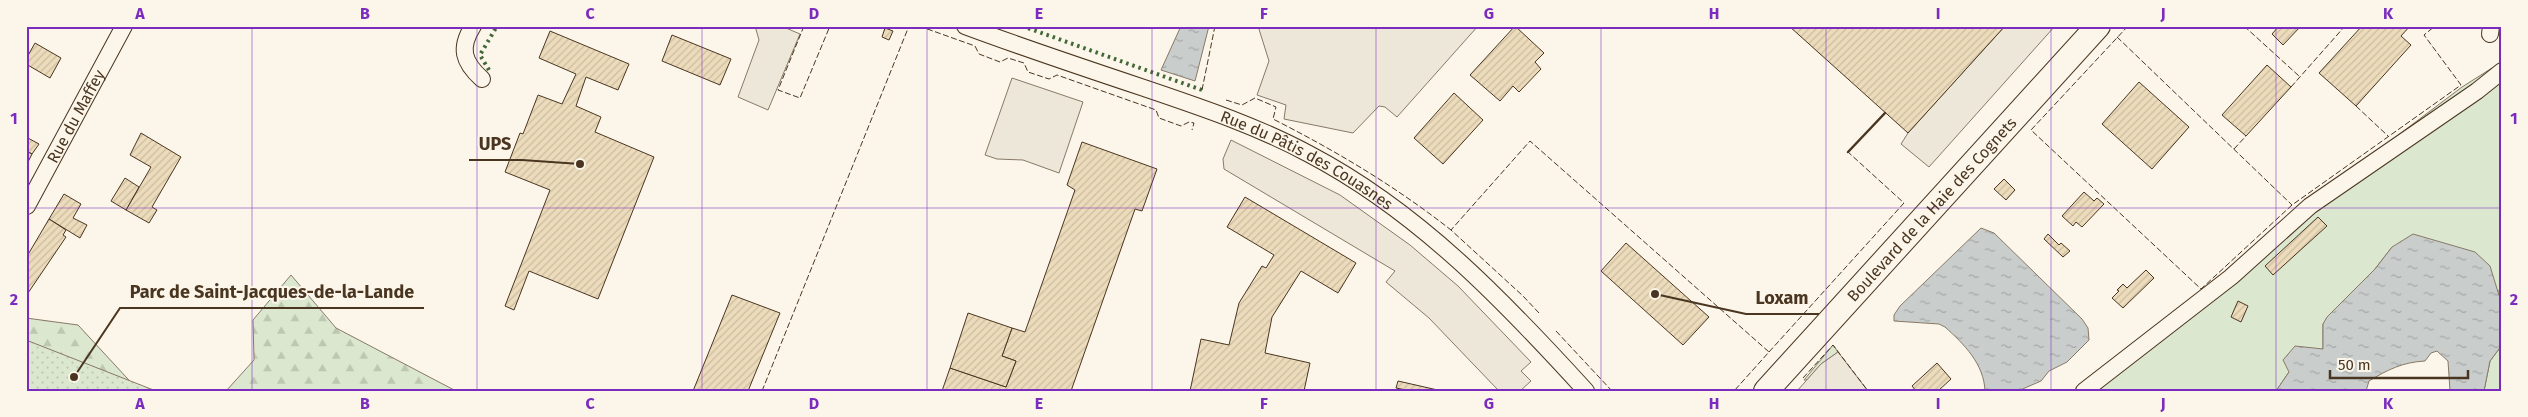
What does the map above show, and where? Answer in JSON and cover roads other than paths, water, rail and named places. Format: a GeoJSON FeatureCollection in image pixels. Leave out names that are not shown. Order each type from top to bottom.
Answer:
{"type":"FeatureCollection","features":[{"type":"Feature","properties":{"kind":"main road","name":"Boulevard de la Haie des Cognets"},"geometry":{"type":"LineString","coordinates":[[1766,391],[2098,26]]}},
{"type":"Feature","properties":{"kind":"street","name":"Rue du Maffey"},"geometry":{"type":"LineString","coordinates":[[27,206],[124,26]]}},
{"type":"Feature","properties":{"kind":"street"},"geometry":{"type":"LineString","coordinates":[[474,26],[464,43],[464,48],[471,67],[482,79]]}},
{"type":"Feature","properties":{"kind":"street","name":"Rue du Pâtis des Couasnes"},"geometry":{"type":"LineString","coordinates":[[965,26],[1213,112],[1283,141],[1317,158],[1427,232],[1481,281],[1586,391]]}},
{"type":"Feature","properties":{"kind":"street"},"geometry":{"type":"LineString","coordinates":[[2084,391],[2231,277],[2310,206],[2477,91],[2502,71]]}},
{"type":"Feature","properties":{"kind":"water"},"geometry":{"type":"Polygon","coordinates":[[[1181,26],[1209,26],[1195,81],[1161,70],[1181,26]]]}},
{"type":"Feature","properties":{"kind":"water"},"geometry":{"type":"Polygon","coordinates":[[[1981,228],[1994,233],[2082,319],[2088,328],[2089,340],[2067,362],[2049,371],[2041,381],[2018,391],[1985,391],[1981,372],[1972,355],[1945,327],[1939,324],[1894,321],[1894,315],[1900,306],[1981,228]]]}},
{"type":"Feature","properties":{"kind":"water"},"geometry":{"type":"Polygon","coordinates":[[[2413,234],[2475,252],[2490,266],[2502,305],[2502,345],[2490,361],[2484,391],[2450,391],[2448,361],[2437,351],[2431,353],[2425,361],[2402,365],[2376,377],[2369,381],[2366,391],[2276,391],[2289,372],[2283,360],[2295,346],[2323,349],[2323,324],[2327,317],[2375,269],[2392,247],[2413,234]]]}},
{"type":"Feature","properties":{"kind":"place","name":"UPS"},"geometry":{"type":"Point","coordinates":[580,164]}},
{"type":"Feature","properties":{"kind":"place","name":"Loxam"},"geometry":{"type":"Point","coordinates":[1655,294]}},
{"type":"Feature","properties":{"kind":"place","name":"Parc de Saint-Jacques-de-la-Lande"},"geometry":{"type":"Point","coordinates":[74,377]}}]}
